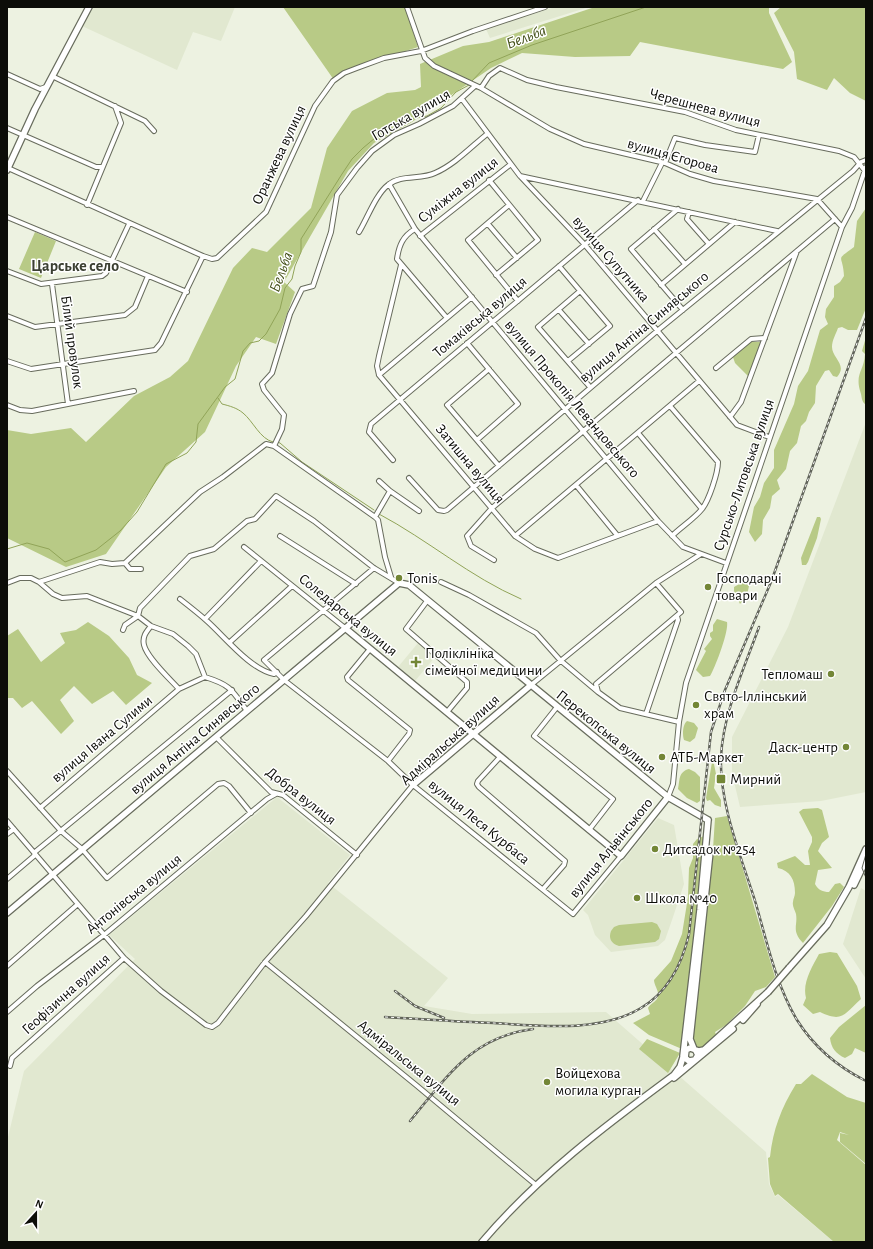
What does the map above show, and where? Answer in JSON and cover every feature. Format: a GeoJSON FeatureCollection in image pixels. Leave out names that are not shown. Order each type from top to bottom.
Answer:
{"type":"FeatureCollection","features":[{"type":"Feature","properties":{"kind":"street"},"geometry":{"type":"LineString","coordinates":[[7,169],[22,135],[89,7]]}},
{"type":"Feature","properties":{"kind":"street"},"geometry":{"type":"LineString","coordinates":[[407,7],[421,51]]}},
{"type":"Feature","properties":{"kind":"street","name":"Оранжева вулиця"},"geometry":{"type":"LineString","coordinates":[[7,169],[203,256],[212,259],[219,257],[266,212],[315,106],[333,81],[344,73],[379,60],[405,53],[421,51],[473,31],[546,7]]}},
{"type":"Feature","properties":{"kind":"street","name":"вулиця Єгорова"},"geometry":{"type":"LineString","coordinates":[[421,51],[425,58],[434,66],[481,88],[550,129],[584,144],[663,163],[714,182],[817,199]]}},
{"type":"Feature","properties":{"kind":"street","name":"Черешнева вулиця"},"geometry":{"type":"LineString","coordinates":[[481,88],[489,76],[500,68],[527,80],[685,112],[721,126],[839,151],[854,157],[865,169]]}},
{"type":"Feature","properties":{"kind":"street"},"geometry":{"type":"LineString","coordinates":[[7,74],[40,89],[49,84]]}},
{"type":"Feature","properties":{"kind":"street"},"geometry":{"type":"LineString","coordinates":[[54,76],[116,106],[145,122],[154,131]]}},
{"type":"Feature","properties":{"kind":"street","name":"Готська вулиця"},"geometry":{"type":"LineString","coordinates":[[274,444],[282,429],[284,415],[264,390],[262,384],[272,373],[290,314],[302,289],[313,286],[331,232],[337,195],[372,151],[394,135],[453,106],[474,86]]}},
{"type":"Feature","properties":{"kind":"street","name":"Готська вулиця"},"geometry":{"type":"LineString","coordinates":[[462,99],[520,176]]}},
{"type":"Feature","properties":{"kind":"street"},"geometry":{"type":"LineString","coordinates":[[87,205],[121,123],[116,106]]}},
{"type":"Feature","properties":{"kind":"street"},"geometry":{"type":"LineString","coordinates":[[7,128],[96,167],[102,167]]}},
{"type":"Feature","properties":{"kind":"street"},"geometry":{"type":"LineString","coordinates":[[359,232],[383,190],[389,184],[399,179],[424,177],[436,173],[487,134]]}},
{"type":"Feature","properties":{"kind":"street"},"geometry":{"type":"LineString","coordinates":[[644,201],[675,138],[705,145],[755,152],[759,135]]}},
{"type":"Feature","properties":{"kind":"street","name":"вулиця Антіна Синявського"},"geometry":{"type":"LineString","coordinates":[[409,478],[438,510],[447,510],[682,310],[859,164],[866,160]]}},
{"type":"Feature","properties":{"kind":"street","name":"Суміжна вулиця"},"geometry":{"type":"LineString","coordinates":[[420,236],[511,164]]}},
{"type":"Feature","properties":{"kind":"street","name":"Сурсько-Литовська вулиця"},"geometry":{"type":"LineString","coordinates":[[668,797],[673,784],[679,722],[686,683],[842,227],[852,208],[865,169]]}},
{"type":"Feature","properties":{"kind":"street"},"geometry":{"type":"LineString","coordinates":[[520,176],[644,201],[777,231]]}},
{"type":"Feature","properties":{"kind":"street","name":"вулиця Супутника"},"geometry":{"type":"LineString","coordinates":[[520,176],[585,245],[737,425],[769,437]]}},
{"type":"Feature","properties":{"kind":"street"},"geometry":{"type":"LineString","coordinates":[[489,180],[538,240],[496,275]]}},
{"type":"Feature","properties":{"kind":"street","name":"вулиця Прокопія Левандовського"},"geometry":{"type":"LineString","coordinates":[[389,184],[420,236],[565,410],[608,459],[658,521],[683,547],[726,563]]}},
{"type":"Feature","properties":{"kind":"street"},"geometry":{"type":"LineString","coordinates":[[817,199],[842,227]]}},
{"type":"Feature","properties":{"kind":"street","name":"Томаківська вулиця"},"geometry":{"type":"LineString","coordinates":[[392,460],[369,432],[371,424],[638,200]]}},
{"type":"Feature","properties":{"kind":"street"},"geometry":{"type":"LineString","coordinates":[[509,206],[468,240],[518,301]]}},
{"type":"Feature","properties":{"kind":"street"},"geometry":{"type":"LineString","coordinates":[[678,209],[631,249],[682,310]]}},
{"type":"Feature","properties":{"kind":"street"},"geometry":{"type":"LineString","coordinates":[[689,212],[687,219],[709,244]]}},
{"type":"Feature","properties":{"kind":"street"},"geometry":{"type":"LineString","coordinates":[[7,217],[187,292]]}},
{"type":"Feature","properties":{"kind":"street"},"geometry":{"type":"LineString","coordinates":[[494,560],[471,546],[467,536],[492,508],[835,219]]}},
{"type":"Feature","properties":{"kind":"street"},"geometry":{"type":"LineString","coordinates":[[661,285],[735,222]]}},
{"type":"Feature","properties":{"kind":"street"},"geometry":{"type":"LineString","coordinates":[[7,271],[36,284],[52,284],[102,276],[106,273],[129,224]]}},
{"type":"Feature","properties":{"kind":"street"},"geometry":{"type":"LineString","coordinates":[[488,224],[517,258]]}},
{"type":"Feature","properties":{"kind":"street"},"geometry":{"type":"LineString","coordinates":[[415,229],[406,234],[401,241],[397,256],[398,261],[447,318]]}},
{"type":"Feature","properties":{"kind":"street"},"geometry":{"type":"LineString","coordinates":[[654,229],[685,264]]}},
{"type":"Feature","properties":{"kind":"street"},"geometry":{"type":"LineString","coordinates":[[730,417],[742,402],[797,250]]}},
{"type":"Feature","properties":{"kind":"street"},"geometry":{"type":"LineString","coordinates":[[7,361],[31,369],[155,350],[161,343],[187,292],[203,256]]}},
{"type":"Feature","properties":{"kind":"street"},"geometry":{"type":"LineString","coordinates":[[379,375],[379,356],[401,265]]}},
{"type":"Feature","properties":{"kind":"street"},"geometry":{"type":"LineString","coordinates":[[559,266],[610,326],[568,361]]}},
{"type":"Feature","properties":{"kind":"street"},"geometry":{"type":"LineString","coordinates":[[7,316],[35,327],[57,325],[128,313],[135,307],[148,276]]}},
{"type":"Feature","properties":{"kind":"street","name":"Білий провулок"},"geometry":{"type":"LineString","coordinates":[[52,284],[68,404]]}},
{"type":"Feature","properties":{"kind":"street"},"geometry":{"type":"LineString","coordinates":[[580,291],[538,327],[590,387]]}},
{"type":"Feature","properties":{"kind":"street"},"geometry":{"type":"LineString","coordinates":[[379,375],[472,297]]}},
{"type":"Feature","properties":{"kind":"street"},"geometry":{"type":"LineString","coordinates":[[559,310],[589,344]]}},
{"type":"Feature","properties":{"kind":"street"},"geometry":{"type":"LineString","coordinates":[[716,368],[751,339],[764,338]]}},
{"type":"Feature","properties":{"kind":"street"},"geometry":{"type":"LineString","coordinates":[[467,343],[518,404],[477,440]]}},
{"type":"Feature","properties":{"kind":"street"},"geometry":{"type":"LineString","coordinates":[[489,369],[447,405],[499,466]]}},
{"type":"Feature","properties":{"kind":"street","name":"Затишна вулиця"},"geometry":{"type":"LineString","coordinates":[[379,375],[516,536],[535,549],[558,558],[658,521]]}},
{"type":"Feature","properties":{"kind":"street"},"geometry":{"type":"LineString","coordinates":[[516,536],[699,381]]}},
{"type":"Feature","properties":{"kind":"street"},"geometry":{"type":"LineString","coordinates":[[7,405],[25,411],[134,391]]}},
{"type":"Feature","properties":{"kind":"street"},"geometry":{"type":"LineString","coordinates":[[670,406],[718,462],[718,469],[702,509],[672,536]]}},
{"type":"Feature","properties":{"kind":"street"},"geometry":{"type":"LineString","coordinates":[[638,433],[702,509]]}},
{"type":"Feature","properties":{"kind":"street"},"geometry":{"type":"LineString","coordinates":[[39,582],[100,562],[112,564],[125,563],[200,492],[224,477],[266,444],[274,444],[378,520],[385,558],[391,577]]}},
{"type":"Feature","properties":{"kind":"street"},"geometry":{"type":"LineString","coordinates":[[379,481],[419,512]]}},
{"type":"Feature","properties":{"kind":"street"},"geometry":{"type":"LineString","coordinates":[[576,485],[618,535]]}},
{"type":"Feature","properties":{"kind":"street"},"geometry":{"type":"LineString","coordinates":[[375,517],[390,491]]}},
{"type":"Feature","properties":{"kind":"street"},"geometry":{"type":"LineString","coordinates":[[123,630],[125,625],[138,616],[140,608],[190,556],[214,549],[248,521],[255,519],[276,496],[314,521],[374,568],[399,583]]}},
{"type":"Feature","properties":{"kind":"street"},"geometry":{"type":"LineString","coordinates":[[280,536],[356,584]]}},
{"type":"Feature","properties":{"kind":"street","name":"Соледарська вулиця"},"geometry":{"type":"LineString","coordinates":[[244,547],[345,628],[621,856]]}},
{"type":"Feature","properties":{"kind":"street","name":"Адміральська вулиця"},"geometry":{"type":"LineString","coordinates":[[124,958],[161,991],[206,1025],[212,1026],[218,1023],[265,962],[357,855],[413,785],[560,660],[656,583],[701,554]]}},
{"type":"Feature","properties":{"kind":"street"},"geometry":{"type":"LineString","coordinates":[[205,619],[261,561]]}},
{"type":"Feature","properties":{"kind":"street"},"geometry":{"type":"LineString","coordinates":[[125,563],[130,569],[140,569]]}},
{"type":"Feature","properties":{"kind":"street"},"geometry":{"type":"LineString","coordinates":[[324,611],[374,568]]}},
{"type":"Feature","properties":{"kind":"street"},"geometry":{"type":"LineString","coordinates":[[7,583],[26,577],[39,582],[46,589],[62,598],[87,596],[138,616],[151,626],[173,634],[196,654],[205,677],[223,683],[232,690],[247,712]]}},
{"type":"Feature","properties":{"kind":"street"},"geometry":{"type":"LineString","coordinates":[[441,582],[469,595],[536,633],[560,660],[598,692],[620,708],[679,722]]}},
{"type":"Feature","properties":{"kind":"street","name":"вулиця Антіна Синявського"},"geometry":{"type":"LineString","coordinates":[[7,913],[399,583]]}},
{"type":"Feature","properties":{"kind":"street","name":"Перекопська вулиця"},"geometry":{"type":"LineString","coordinates":[[399,583],[409,585],[668,797],[708,820]]}},
{"type":"Feature","properties":{"kind":"street"},"geometry":{"type":"LineString","coordinates":[[598,692],[596,684],[681,612],[656,583]]}},
{"type":"Feature","properties":{"kind":"street"},"geometry":{"type":"LineString","coordinates":[[230,642],[292,586]]}},
{"type":"Feature","properties":{"kind":"street"},"geometry":{"type":"LineString","coordinates":[[180,599],[205,619],[256,666],[268,673],[274,674],[277,672]]}},
{"type":"Feature","properties":{"kind":"street"},"geometry":{"type":"LineString","coordinates":[[428,601],[406,629],[467,682],[467,688],[447,712]]}},
{"type":"Feature","properties":{"kind":"street","name":"вулиця Леся Курбаса"},"geometry":{"type":"LineString","coordinates":[[324,611],[264,660],[284,680],[347,731],[388,761],[413,785],[573,914]]}},
{"type":"Feature","properties":{"kind":"street"},"geometry":{"type":"LineString","coordinates":[[646,714],[678,620],[677,616]]}},
{"type":"Feature","properties":{"kind":"street"},"geometry":{"type":"LineString","coordinates":[[151,626],[145,634],[144,646],[179,689]]}},
{"type":"Feature","properties":{"kind":"street"},"geometry":{"type":"LineString","coordinates":[[370,649],[347,677],[348,680],[410,730],[409,734],[388,761]]}},
{"type":"Feature","properties":{"kind":"street","name":"вулиця Івана Сулими"},"geometry":{"type":"LineString","coordinates":[[40,808],[179,689],[205,677]]}},
{"type":"Feature","properties":{"kind":"street","name":"вулиця Антіна Синявського"},"geometry":{"type":"LineString","coordinates":[[7,879],[34,856],[35,852],[232,690]]}},
{"type":"Feature","properties":{"kind":"street"},"geometry":{"type":"LineString","coordinates":[[557,707],[534,736],[613,799],[589,830]]}},
{"type":"Feature","properties":{"kind":"street","name":"Добра вулиця"},"geometry":{"type":"LineString","coordinates":[[216,737],[271,792],[283,795],[357,855]]}},
{"type":"Feature","properties":{"kind":"street"},"geometry":{"type":"LineString","coordinates":[[500,757],[478,781],[477,784],[479,788],[566,861],[543,889]]}},
{"type":"Feature","properties":{"kind":"street"},"geometry":{"type":"LineString","coordinates":[[7,771],[61,831],[82,849],[107,878],[222,783],[229,786],[251,813]]}},
{"type":"Feature","properties":{"kind":"street","name":"Антонівська вулиця"},"geometry":{"type":"LineString","coordinates":[[7,1012],[37,986],[104,935],[276,794]]}},
{"type":"Feature","properties":{"kind":"street","name":"вулиця Альвінського"},"geometry":{"type":"LineString","coordinates":[[573,914],[668,797]]}},
{"type":"Feature","properties":{"kind":"street"},"geometry":{"type":"LineString","coordinates":[[7,820],[124,958]]}},
{"type":"Feature","properties":{"kind":"street"},"geometry":{"type":"LineString","coordinates":[[662,1086],[677,1072],[685,1053],[708,820]]}},
{"type":"Feature","properties":{"kind":"street"},"geometry":{"type":"LineString","coordinates":[[674,1078],[697,1059],[698,1054],[690,1039],[709,862],[711,830],[708,820]]}},
{"type":"Feature","properties":{"kind":"street"},"geometry":{"type":"LineString","coordinates":[[7,834],[14,829]]}},
{"type":"Feature","properties":{"kind":"street"},"geometry":{"type":"LineString","coordinates":[[827,922],[849,887],[866,849]]}},
{"type":"Feature","properties":{"kind":"street"},"geometry":{"type":"LineString","coordinates":[[482,1242],[536,1185],[571,1154],[674,1078],[753,1010],[841,906],[866,860]]}},
{"type":"Feature","properties":{"kind":"street"},"geometry":{"type":"LineString","coordinates":[[7,966],[78,904]]}},
{"type":"Feature","properties":{"kind":"street","name":"Геофізична вулиця"},"geometry":{"type":"LineString","coordinates":[[10,1066],[12,1058],[124,958]]}},
{"type":"Feature","properties":{"kind":"street","name":"Адміральська вулиця"},"geometry":{"type":"LineString","coordinates":[[265,962],[426,1092],[536,1185]]}},
{"type":"Feature","properties":{"kind":"street"},"geometry":{"type":"LineString","coordinates":[[681,1063],[690,998]]}},
{"type":"Feature","properties":{"kind":"street"},"geometry":{"type":"LineString","coordinates":[[685,1053],[690,1048],[701,1051],[706,1048],[751,1007],[759,1002]]}},
{"type":"Feature","properties":{"kind":"street"},"geometry":{"type":"LineString","coordinates":[[685,1053],[687,1060],[697,1059]]}},
{"type":"Feature","properties":{"kind":"shaded area"},"geometry":{"type":"Polygon","coordinates":[[[92,7],[235,7],[221,41],[193,32],[177,70],[82,26],[92,7]]]}},
{"type":"Feature","properties":{"kind":"shaded area"},"geometry":{"type":"Polygon","coordinates":[[[555,7],[589,7],[490,38],[486,29],[555,7]]]}},
{"type":"Feature","properties":{"kind":"shaded area"},"geometry":{"type":"Polygon","coordinates":[[[866,422],[866,792],[821,801],[740,807],[732,773],[732,737],[788,627],[866,422]]]}},
{"type":"Feature","properties":{"kind":"shaded area","name":"Поліклініка сімейної медицини"},"geometry":{"type":"Polygon","coordinates":[[[418,643],[435,657],[415,681],[398,667],[418,643]]]}},
{"type":"Feature","properties":{"kind":"shaded area"},"geometry":{"type":"Polygon","coordinates":[[[277,797],[350,855],[328,883],[448,978],[424,1006],[472,1014],[606,1012],[766,1152],[769,1184],[775,1197],[778,1195],[834,1242],[7,1242],[7,1141],[24,1071],[135,959],[109,935],[277,797]]]}},
{"type":"Feature","properties":{"kind":"shaded area","name":"Школа №40"},"geometry":{"type":"Polygon","coordinates":[[[658,818],[674,825],[684,884],[665,940],[658,946],[611,952],[595,935],[588,915],[583,910],[658,818]]]}},
{"type":"Feature","properties":{"kind":"shaded area"},"geometry":{"type":"Polygon","coordinates":[[[861,888],[866,891],[866,979],[843,944],[861,888]]]}},
{"type":"Feature","properties":{"kind":"green space"},"geometry":{"type":"Polygon","coordinates":[[[283,7],[405,7],[418,47],[355,68],[334,80],[283,7]]]}},
{"type":"Feature","properties":{"kind":"green space"},"geometry":{"type":"Polygon","coordinates":[[[595,7],[769,7],[769,13],[792,62],[783,69],[640,42],[630,56],[575,57],[522,53],[491,68],[412,122],[374,143],[348,171],[284,282],[295,292],[276,344],[256,337],[236,366],[205,432],[166,467],[106,554],[66,567],[7,538],[7,430],[31,434],[71,428],[86,442],[134,396],[170,377],[188,361],[233,268],[252,248],[267,252],[311,208],[327,148],[352,111],[387,93],[415,90],[421,87],[420,64],[463,46],[489,42],[595,7]]]}},
{"type":"Feature","properties":{"kind":"green space"},"geometry":{"type":"Polygon","coordinates":[[[781,7],[866,7],[866,101],[850,93],[834,78],[827,90],[797,79],[794,52],[774,13],[781,7]]]}},
{"type":"Feature","properties":{"kind":"green space"},"geometry":{"type":"Polygon","coordinates":[[[866,208],[866,308],[857,330],[848,330],[842,327],[838,328],[833,339],[832,347],[834,355],[840,365],[840,373],[837,377],[833,376],[829,370],[825,371],[816,386],[815,403],[809,412],[806,421],[801,426],[797,443],[790,451],[786,469],[777,480],[780,489],[772,496],[770,508],[763,520],[762,534],[755,542],[749,532],[754,507],[760,497],[764,483],[774,468],[774,450],[794,404],[798,386],[808,371],[820,330],[828,324],[825,317],[826,309],[834,297],[834,286],[840,282],[844,276],[841,258],[854,247],[857,221],[866,208]]]}},
{"type":"Feature","properties":{"kind":"green space"},"geometry":{"type":"Polygon","coordinates":[[[35,232],[56,241],[41,278],[19,269],[35,232]]]}},
{"type":"Feature","properties":{"kind":"green space"},"geometry":{"type":"Polygon","coordinates":[[[866,337],[866,405],[862,400],[859,387],[859,377],[864,360],[865,354],[862,351],[866,337]]]}},
{"type":"Feature","properties":{"kind":"green space"},"geometry":{"type":"Polygon","coordinates":[[[750,342],[760,342],[760,347],[749,377],[735,363],[733,357],[750,342]]]}},
{"type":"Feature","properties":{"kind":"green space"},"geometry":{"type":"Polygon","coordinates":[[[817,517],[820,517],[821,519],[817,538],[808,562],[806,565],[802,565],[801,558],[817,517]]]}},
{"type":"Feature","properties":{"kind":"green space"},"geometry":{"type":"Polygon","coordinates":[[[743,582],[749,586],[747,595],[740,604],[734,591],[734,587],[743,582]]]}},
{"type":"Feature","properties":{"kind":"green space"},"geometry":{"type":"Polygon","coordinates":[[[717,619],[727,622],[726,633],[710,676],[703,677],[696,670],[706,651],[704,649],[712,639],[710,633],[713,631],[713,625],[717,619]]]}},
{"type":"Feature","properties":{"kind":"green space"},"geometry":{"type":"Polygon","coordinates":[[[88,622],[109,636],[129,658],[137,675],[152,683],[126,705],[113,691],[92,704],[74,686],[60,700],[74,721],[61,734],[32,701],[22,708],[13,698],[7,698],[7,636],[18,629],[41,662],[65,643],[60,633],[76,630],[88,622]]]}},
{"type":"Feature","properties":{"kind":"green space"},"geometry":{"type":"Polygon","coordinates":[[[687,721],[694,723],[698,728],[695,738],[690,742],[684,740],[683,738],[684,727],[687,721]]]}},
{"type":"Feature","properties":{"kind":"green space"},"geometry":{"type":"Polygon","coordinates":[[[712,762],[714,764],[716,774],[714,788],[721,800],[721,807],[715,805],[710,800],[707,801],[706,798],[712,762]]]}},
{"type":"Feature","properties":{"kind":"green space"},"geometry":{"type":"Polygon","coordinates":[[[689,769],[700,777],[700,801],[697,803],[687,798],[678,789],[681,774],[685,770],[689,769]]]}},
{"type":"Feature","properties":{"kind":"green space"},"geometry":{"type":"Polygon","coordinates":[[[818,808],[822,810],[829,837],[822,843],[818,851],[832,868],[818,870],[815,884],[819,889],[827,892],[829,892],[835,884],[840,883],[844,887],[832,906],[803,943],[799,939],[796,931],[796,914],[793,906],[795,893],[793,880],[786,871],[778,868],[777,863],[795,856],[805,865],[810,865],[808,851],[812,842],[812,837],[799,812],[803,809],[818,808]]]}},
{"type":"Feature","properties":{"kind":"green space"},"geometry":{"type":"Polygon","coordinates":[[[727,816],[775,977],[766,987],[755,991],[745,1006],[726,1025],[715,1032],[717,1037],[700,1049],[696,1047],[692,1037],[712,864],[715,818],[727,816]]]}},
{"type":"Feature","properties":{"kind":"green space"},"geometry":{"type":"Polygon","coordinates":[[[704,836],[706,848],[682,1049],[649,1035],[633,1023],[650,1014],[648,1008],[658,997],[654,980],[671,961],[682,934],[688,897],[689,868],[693,858],[693,844],[697,839],[704,836]]]}},
{"type":"Feature","properties":{"kind":"green space"},"geometry":{"type":"Polygon","coordinates":[[[652,922],[657,924],[661,931],[659,939],[655,942],[619,946],[614,944],[610,939],[611,931],[614,927],[619,925],[652,922]]]}},
{"type":"Feature","properties":{"kind":"green space"},"geometry":{"type":"Polygon","coordinates":[[[830,952],[837,953],[857,986],[861,999],[847,1013],[839,1017],[834,1017],[820,1012],[813,1014],[803,1005],[806,998],[805,987],[813,964],[819,954],[830,952]]]}},
{"type":"Feature","properties":{"kind":"green space"},"geometry":{"type":"Polygon","coordinates":[[[866,1005],[866,1053],[855,1048],[852,1054],[845,1058],[834,1050],[830,1038],[839,1027],[866,1005]]]}},
{"type":"Feature","properties":{"kind":"green space"},"geometry":{"type":"Polygon","coordinates":[[[647,1039],[680,1053],[668,1073],[639,1049],[647,1039]]]}},
{"type":"Feature","properties":{"kind":"green space"},"geometry":{"type":"Polygon","coordinates":[[[812,1074],[847,1097],[866,1103],[866,1164],[840,1142],[840,1133],[849,1135],[840,1132],[837,1140],[866,1165],[866,1242],[834,1242],[778,1194],[775,1196],[770,1184],[768,1158],[770,1157],[778,1119],[796,1084],[801,1084],[812,1074]]]}},
{"type":"Feature","properties":{"kind":"waterway","name":"Бельба"},"geometry":{"type":"LineString","coordinates":[[471,82],[489,63],[532,45],[646,7]]}},
{"type":"Feature","properties":{"kind":"waterway","name":"Бельба"},"geometry":{"type":"LineString","coordinates":[[7,549],[27,543],[49,549],[65,562],[96,550],[120,531],[137,512],[166,464],[187,453],[196,442],[198,424],[225,387],[235,379],[243,351],[250,343],[259,341],[266,334],[280,309],[285,288],[292,279],[295,266],[301,252],[301,239],[352,159],[375,138],[411,119],[427,116],[441,108],[456,92],[469,85]]}},
{"type":"Feature","properties":{"kind":"waterway"},"geometry":{"type":"LineString","coordinates":[[218,398],[222,404],[233,407],[247,416],[260,434],[273,442]]}},
{"type":"Feature","properties":{"kind":"waterway"},"geometry":{"type":"LineString","coordinates":[[277,442],[302,462],[374,510]]}},
{"type":"Feature","properties":{"kind":"waterway"},"geometry":{"type":"LineString","coordinates":[[379,514],[415,535],[484,580],[521,599]]}},
{"type":"Feature","properties":{"kind":"tram line"},"geometry":{"type":"LineString","coordinates":[[866,854],[862,868],[866,878]]}},
{"type":"Feature","properties":{"kind":"railway"},"geometry":{"type":"LineString","coordinates":[[385,1017],[550,1026],[589,1025],[625,1016],[641,1008],[659,994],[666,985],[678,966],[689,934],[711,732],[725,690],[771,582],[866,318]]}},
{"type":"Feature","properties":{"kind":"railway"},"geometry":{"type":"LineString","coordinates":[[759,627],[735,691],[723,741],[721,775],[732,831],[756,904],[773,963],[790,1007],[804,1030],[827,1055],[836,1063],[866,1081]]}},
{"type":"Feature","properties":{"kind":"railway"},"geometry":{"type":"LineString","coordinates":[[395,991],[415,1006],[444,1018]]}},
{"type":"Feature","properties":{"kind":"railway"},"geometry":{"type":"LineString","coordinates":[[410,1121],[449,1075],[477,1050],[511,1033],[533,1029]]}},
{"type":"Feature","properties":{"kind":"place","name":"Tonis"},"geometry":{"type":"Point","coordinates":[399,578]}},
{"type":"Feature","properties":{"kind":"place","name":"Господарчі товари"},"geometry":{"type":"Point","coordinates":[708,587]}},
{"type":"Feature","properties":{"kind":"place","name":"Поліклініка сімейної медицини"},"geometry":{"type":"Point","coordinates":[416,662]}},
{"type":"Feature","properties":{"kind":"place","name":"Тепломаш"},"geometry":{"type":"Point","coordinates":[831,674]}},
{"type":"Feature","properties":{"kind":"place","name":"Свято-Іллінський храм"},"geometry":{"type":"Point","coordinates":[696,705]}},
{"type":"Feature","properties":{"kind":"place","name":"Даск-центр"},"geometry":{"type":"Point","coordinates":[846,747]}},
{"type":"Feature","properties":{"kind":"place","name":"АТБ-Маркет"},"geometry":{"type":"Point","coordinates":[662,757]}},
{"type":"Feature","properties":{"kind":"place","name":"Мирний"},"geometry":{"type":"Point","coordinates":[721,779]}},
{"type":"Feature","properties":{"kind":"place","name":"Дитсадок №254"},"geometry":{"type":"Point","coordinates":[655,849]}},
{"type":"Feature","properties":{"kind":"place","name":"Школа №40"},"geometry":{"type":"Point","coordinates":[637,898]}},
{"type":"Feature","properties":{"kind":"place","name":"Войцехова могила курган"},"geometry":{"type":"Point","coordinates":[547,1082]}},
{"type":"Feature","properties":{"kind":"district","name":"Царське село"},"geometry":{"type":"Point","coordinates":[75,266]}}]}
